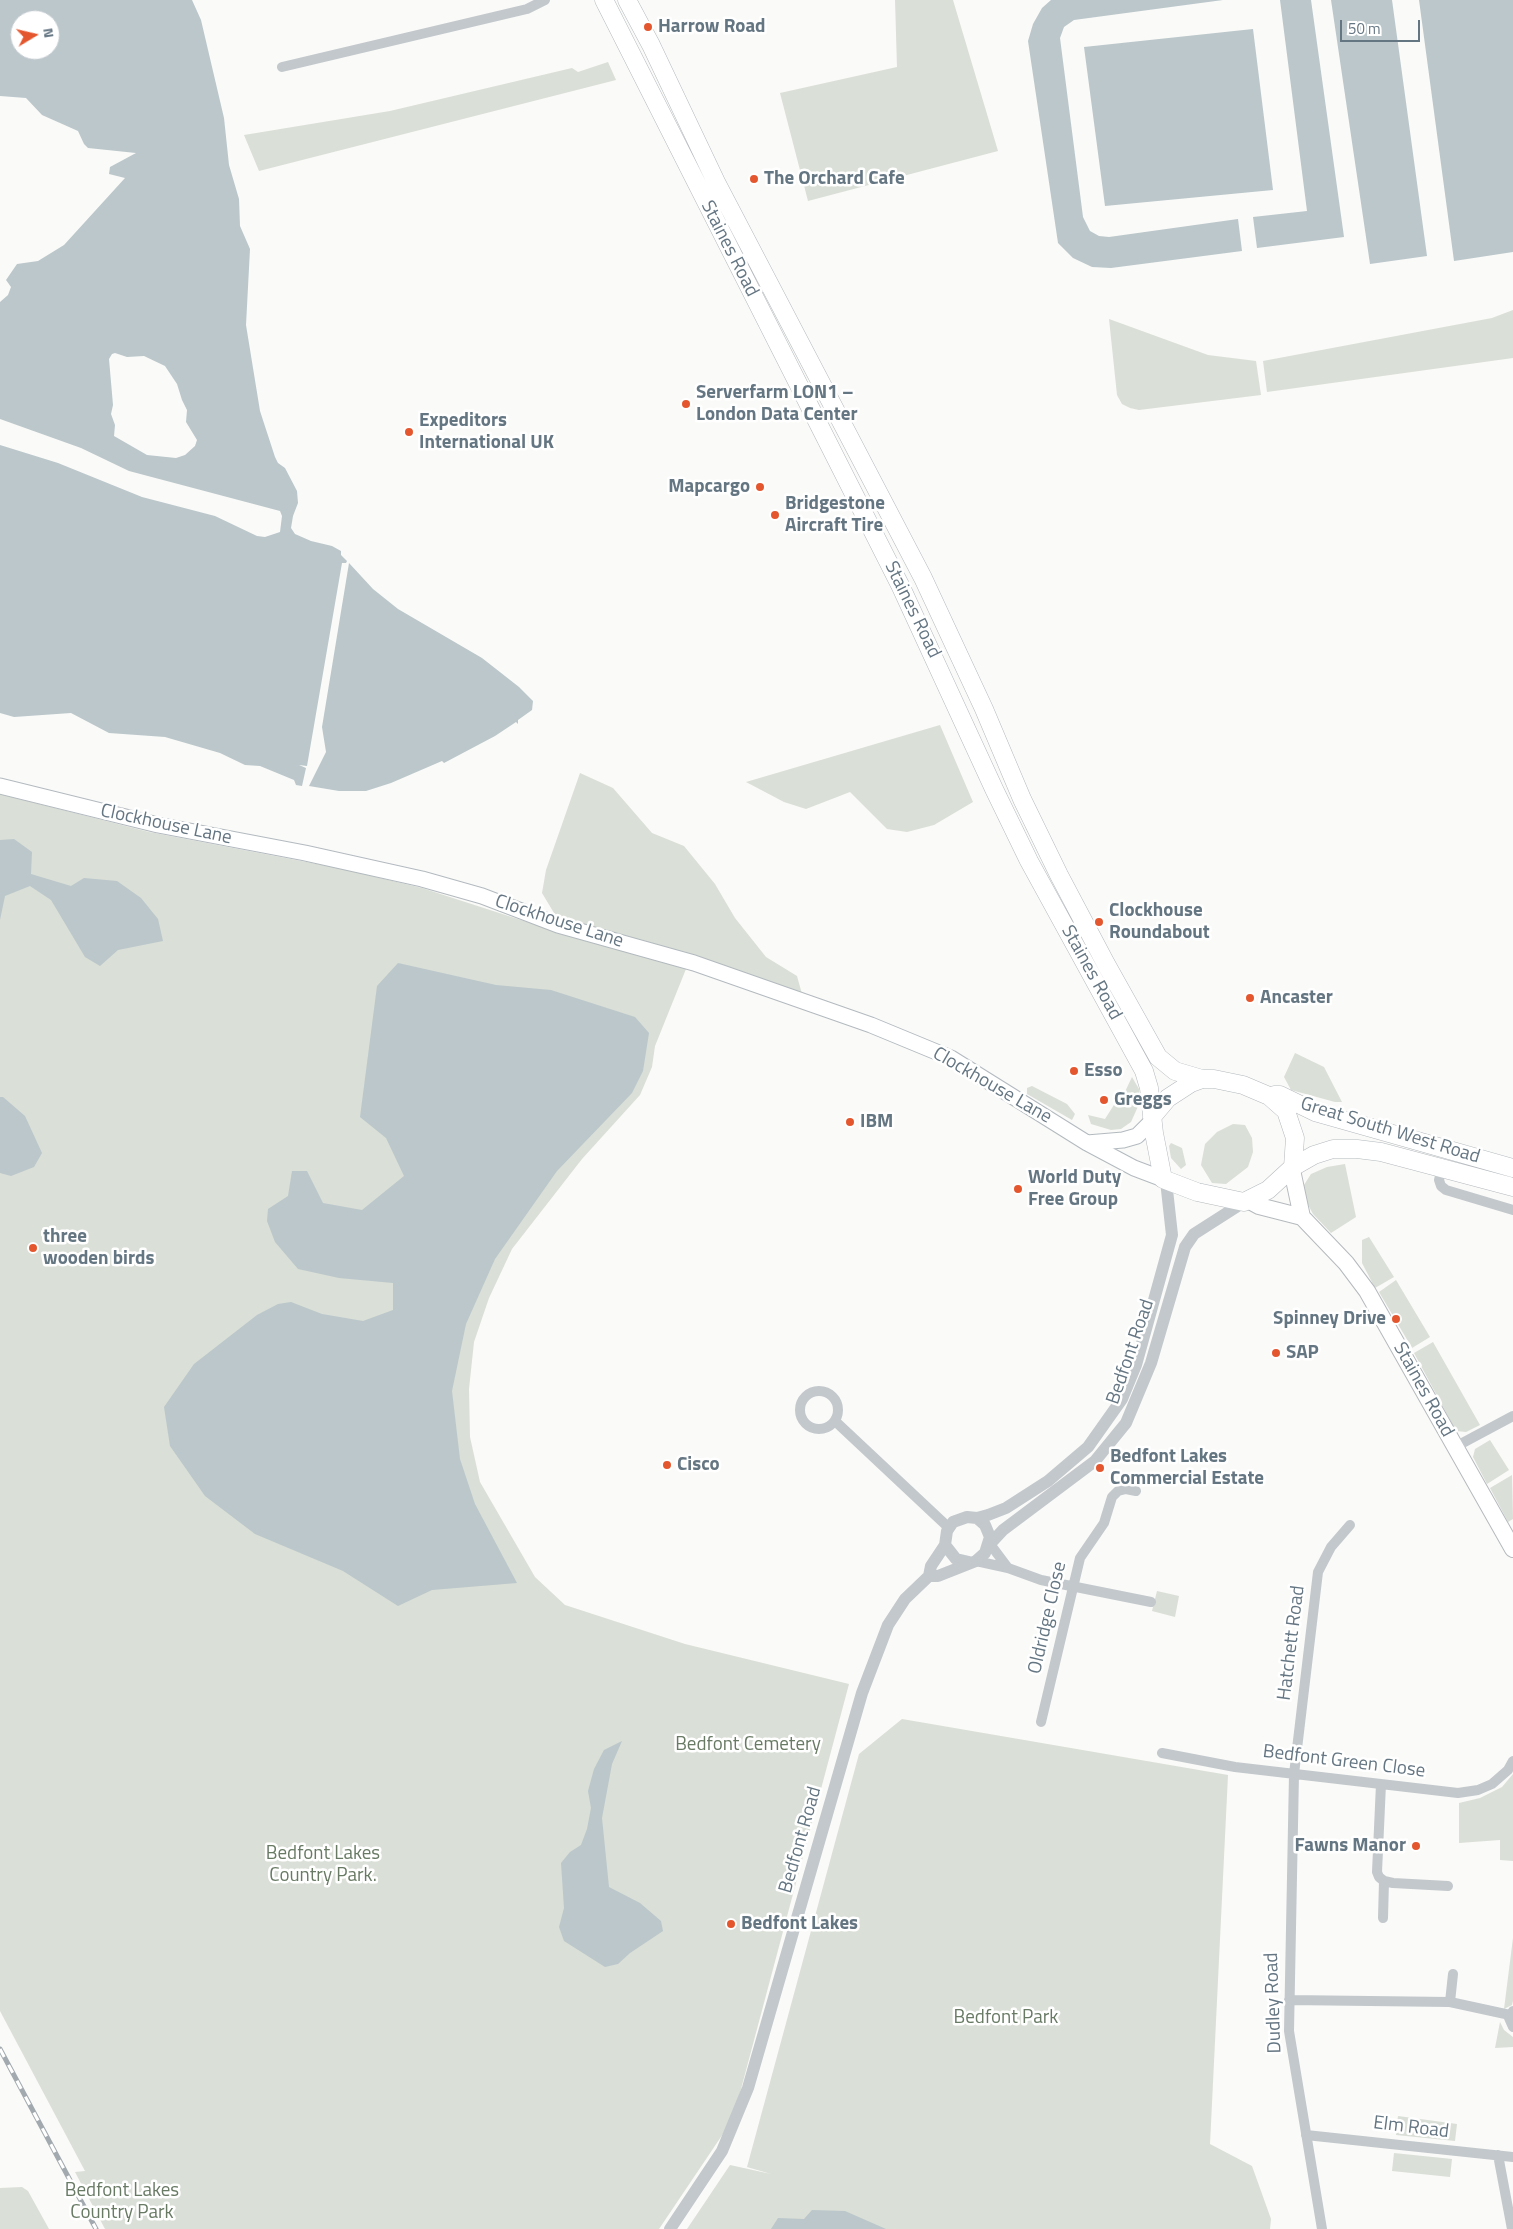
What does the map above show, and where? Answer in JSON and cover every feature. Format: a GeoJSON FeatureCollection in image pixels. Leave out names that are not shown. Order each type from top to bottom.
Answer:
{"type":"FeatureCollection","features":[{"type":"Feature","properties":{"kind":"highway","name":"Staines Road"},"geometry":{"type":"LineString","coordinates":[[604,0],[901,587],[994,789],[1030,861],[1144,1071],[1149,1088],[1152,1119]]}},
{"type":"Feature","properties":{"kind":"highway","name":"Staines Road"},"geometry":{"type":"LineString","coordinates":[[626,0],[649,41],[717,184],[923,578],[984,709],[1022,799],[1102,956],[1158,1057],[1175,1071],[1202,1080]]}},
{"type":"Feature","properties":{"kind":"highway"},"geometry":{"type":"LineString","coordinates":[[1202,1080],[1228,1081],[1269,1096],[1279,1104],[1290,1119],[1295,1138],[1293,1169],[1268,1190],[1246,1201],[1208,1195],[1164,1180],[1152,1119],[1175,1093],[1202,1080]]}},
{"type":"Feature","properties":{"kind":"highway","name":"Great South West Road"},"geometry":{"type":"LineString","coordinates":[[1269,1096],[1280,1095],[1315,1112],[1513,1168]]}},
{"type":"Feature","properties":{"kind":"highway","name":"Great South West Road"},"geometry":{"type":"LineString","coordinates":[[1293,1169],[1324,1152],[1357,1148],[1442,1167],[1513,1187]]}},
{"type":"Feature","properties":{"kind":"main road","name":"Clockhouse Lane"},"geometry":{"type":"LineString","coordinates":[[0,786],[158,825],[305,853],[422,879],[482,896],[558,925],[694,963],[871,1025],[951,1058],[1087,1143],[1134,1168],[1164,1180]]}},
{"type":"Feature","properties":{"kind":"main road"},"geometry":{"type":"LineString","coordinates":[[1087,1143],[1123,1140],[1137,1136],[1152,1119]]}},
{"type":"Feature","properties":{"kind":"main road"},"geometry":{"type":"LineString","coordinates":[[1246,1201],[1302,1217],[1293,1169]]}},
{"type":"Feature","properties":{"kind":"main road","name":"Staines Road"},"geometry":{"type":"LineString","coordinates":[[1302,1217],[1346,1263],[1367,1291],[1513,1549]]}},
{"type":"Feature","properties":{"kind":"street"},"geometry":{"type":"LineString","coordinates":[[282,67],[527,9],[545,0]]}},
{"type":"Feature","properties":{"kind":"street"},"geometry":{"type":"LineString","coordinates":[[1442,1167],[1439,1180],[1440,1186],[1446,1190],[1513,1210]]}},
{"type":"Feature","properties":{"kind":"street","name":"Bedfont Road"},"geometry":{"type":"LineString","coordinates":[[670,2229],[722,2151],[734,2127],[756,2060],[862,1693],[878,1649],[896,1610],[929,1576],[931,1566],[945,1545],[948,1527],[960,1518],[977,1518],[1006,1508],[1048,1481],[1088,1447],[1122,1399],[1136,1365],[1172,1235],[1164,1180]]}},
{"type":"Feature","properties":{"kind":"street","name":"Bedfont Road"},"geometry":{"type":"LineString","coordinates":[[929,1576],[938,1576],[973,1562],[985,1554],[990,1544],[1003,1530],[1095,1461],[1126,1423],[1150,1363],[1185,1247],[1194,1234],[1246,1201]]}},
{"type":"Feature","properties":{"kind":"street"},"geometry":{"type":"LineString","coordinates":[[1455,1447],[1513,1416]]}},
{"type":"Feature","properties":{"kind":"street"},"geometry":{"type":"LineString","coordinates":[[835,1421],[948,1527]]}},
{"type":"Feature","properties":{"kind":"street","name":"Oldridge Close"},"geometry":{"type":"LineString","coordinates":[[1041,1722],[1080,1558],[1104,1523],[1112,1497],[1118,1491],[1126,1489],[1136,1491]]}},
{"type":"Feature","properties":{"kind":"street"},"geometry":{"type":"LineString","coordinates":[[977,1518],[988,1531],[990,1544],[1008,1568]]}},
{"type":"Feature","properties":{"kind":"street","name":"Hatchett Road"},"geometry":{"type":"LineString","coordinates":[[1294,1774],[1318,1572],[1331,1547],[1350,1525]]}},
{"type":"Feature","properties":{"kind":"street"},"geometry":{"type":"LineString","coordinates":[[945,1545],[956,1559],[1008,1568],[1041,1580],[1151,1602]]}},
{"type":"Feature","properties":{"kind":"street","name":"Bedfont Green Close"},"geometry":{"type":"LineString","coordinates":[[1162,1752],[1235,1767],[1458,1793],[1478,1790],[1492,1784],[1508,1770],[1513,1761]]}},
{"type":"Feature","properties":{"kind":"street","name":"Dudley Road"},"geometry":{"type":"LineString","coordinates":[[1294,1774],[1289,2030],[1322,2229]]}},
{"type":"Feature","properties":{"kind":"street"},"geometry":{"type":"LineString","coordinates":[[1381,1784],[1376,1872],[1384,1881],[1383,1918]]}},
{"type":"Feature","properties":{"kind":"street"},"geometry":{"type":"LineString","coordinates":[[1384,1881],[1448,1886]]}},
{"type":"Feature","properties":{"kind":"street"},"geometry":{"type":"LineString","coordinates":[[1450,2002],[1453,1974]]}},
{"type":"Feature","properties":{"kind":"street"},"geometry":{"type":"LineString","coordinates":[[1289,2000],[1450,2002],[1511,2013],[1509,2021],[1513,2027]]}},
{"type":"Feature","properties":{"kind":"street","name":"Elm Road"},"geometry":{"type":"LineString","coordinates":[[1306,2135],[1513,2157]]}},
{"type":"Feature","properties":{"kind":"street"},"geometry":{"type":"LineString","coordinates":[[1498,2155],[1512,2229]]}},
{"type":"Feature","properties":{"kind":"green space"},"geometry":{"type":"Polygon","coordinates":[[[895,0],[953,0],[998,151],[808,201],[780,93],[897,67],[895,0]]]}},
{"type":"Feature","properties":{"kind":"green space"},"geometry":{"type":"Polygon","coordinates":[[[608,62],[616,80],[259,171],[244,135],[390,111],[572,68],[578,72],[608,62]]]}},
{"type":"Feature","properties":{"kind":"green space"},"geometry":{"type":"Polygon","coordinates":[[[1513,310],[1513,358],[1267,392],[1263,361],[1492,318],[1513,310]]]}},
{"type":"Feature","properties":{"kind":"green space"},"geometry":{"type":"Polygon","coordinates":[[[1109,319],[1208,355],[1256,361],[1261,395],[1139,410],[1122,404],[1117,395],[1109,319]]]}},
{"type":"Feature","properties":{"kind":"green space"},"geometry":{"type":"Polygon","coordinates":[[[940,725],[973,802],[934,825],[907,832],[887,829],[850,792],[806,809],[784,802],[746,782],[940,725]]]}},
{"type":"Feature","properties":{"kind":"green space"},"geometry":{"type":"Polygon","coordinates":[[[580,773],[613,788],[652,833],[684,846],[715,884],[735,918],[766,957],[797,976],[802,994],[557,918],[542,893],[546,870],[580,773]]]}},
{"type":"Feature","properties":{"kind":"green space","name":"Bedfont Lakes Country Park."},"geometry":{"type":"Polygon","coordinates":[[[0,794],[149,832],[338,868],[422,888],[558,932],[686,969],[655,1046],[652,1067],[640,1095],[582,1159],[512,1249],[489,1298],[474,1342],[469,1389],[470,1437],[480,1482],[535,1577],[565,1605],[685,1644],[849,1684],[733,2119],[659,2229],[105,2229],[75,2172],[85,2171],[0,2011],[0,794]]]}},
{"type":"Feature","properties":{"kind":"green space"},"geometry":{"type":"Polygon","coordinates":[[[1295,1053],[1324,1067],[1342,1102],[1335,1102],[1291,1090],[1284,1077],[1295,1053]]]}},
{"type":"Feature","properties":{"kind":"green space"},"geometry":{"type":"Polygon","coordinates":[[[1132,1077],[1139,1089],[1140,1102],[1131,1122],[1121,1129],[1111,1130],[1091,1124],[1088,1115],[1105,1119],[1119,1097],[1122,1098],[1132,1077]]]}},
{"type":"Feature","properties":{"kind":"green space"},"geometry":{"type":"Polygon","coordinates":[[[1032,1086],[1067,1104],[1075,1114],[1072,1120],[1027,1094],[1027,1088],[1032,1086]]]}},
{"type":"Feature","properties":{"kind":"green space"},"geometry":{"type":"Polygon","coordinates":[[[1233,1124],[1245,1125],[1252,1138],[1253,1152],[1248,1167],[1226,1184],[1212,1183],[1201,1165],[1205,1144],[1217,1132],[1233,1124]]]}},
{"type":"Feature","properties":{"kind":"green space"},"geometry":{"type":"Polygon","coordinates":[[[1171,1143],[1182,1148],[1186,1165],[1181,1169],[1171,1158],[1169,1146],[1171,1143]]]}},
{"type":"Feature","properties":{"kind":"green space"},"geometry":{"type":"Polygon","coordinates":[[[1345,1164],[1356,1217],[1331,1233],[1313,1214],[1305,1199],[1304,1185],[1311,1174],[1327,1167],[1345,1164]]]}},
{"type":"Feature","properties":{"kind":"green space"},"geometry":{"type":"Polygon","coordinates":[[[1369,1237],[1394,1277],[1375,1288],[1362,1263],[1362,1240],[1369,1237]]]}},
{"type":"Feature","properties":{"kind":"green space"},"geometry":{"type":"Polygon","coordinates":[[[1396,1280],[1430,1337],[1412,1348],[1379,1292],[1396,1280]]]}},
{"type":"Feature","properties":{"kind":"green space"},"geometry":{"type":"Polygon","coordinates":[[[1433,1342],[1480,1425],[1466,1432],[1456,1431],[1414,1353],[1433,1342]]]}},
{"type":"Feature","properties":{"kind":"green space"},"geometry":{"type":"Polygon","coordinates":[[[1490,1440],[1509,1470],[1487,1484],[1473,1457],[1475,1449],[1490,1440]]]}},
{"type":"Feature","properties":{"kind":"green space"},"geometry":{"type":"Polygon","coordinates":[[[1512,1475],[1513,1519],[1508,1522],[1490,1488],[1512,1475]]]}},
{"type":"Feature","properties":{"kind":"green space"},"geometry":{"type":"Polygon","coordinates":[[[1157,1591],[1179,1596],[1175,1617],[1152,1611],[1157,1591]]]}},
{"type":"Feature","properties":{"kind":"green space","name":"Bedfont Park"},"geometry":{"type":"Polygon","coordinates":[[[902,1719],[1228,1775],[1210,2144],[1252,2166],[1271,2219],[1270,2229],[687,2229],[730,2165],[771,2174],[747,2167],[859,1754],[902,1719]]]}},
{"type":"Feature","properties":{"kind":"green space"},"geometry":{"type":"Polygon","coordinates":[[[1513,1774],[1513,1861],[1500,1860],[1500,1840],[1459,1843],[1459,1803],[1480,1798],[1502,1787],[1513,1774]]]}},
{"type":"Feature","properties":{"kind":"green space"},"geometry":{"type":"Polygon","coordinates":[[[1513,1938],[1513,2001],[1512,2005],[1504,2009],[1513,1938]]]}},
{"type":"Feature","properties":{"kind":"green space"},"geometry":{"type":"Polygon","coordinates":[[[1500,2022],[1504,2030],[1513,2037],[1513,2047],[1495,2048],[1500,2022]]]}},
{"type":"Feature","properties":{"kind":"green space"},"geometry":{"type":"Polygon","coordinates":[[[1398,2116],[1457,2124],[1455,2141],[1396,2135],[1398,2116]]]}},
{"type":"Feature","properties":{"kind":"green space"},"geometry":{"type":"Polygon","coordinates":[[[1394,2153],[1452,2159],[1450,2177],[1392,2171],[1394,2153]]]}},
{"type":"Feature","properties":{"kind":"green space"},"geometry":{"type":"Polygon","coordinates":[[[22,2187],[28,2191],[49,2229],[0,2229],[0,2188],[22,2187]]]}},
{"type":"Feature","properties":{"kind":"shaded area"},"geometry":{"type":"Polygon","coordinates":[[[0,0],[192,0],[201,20],[224,118],[229,165],[239,199],[240,226],[250,249],[246,325],[260,411],[275,457],[278,463],[285,468],[297,491],[298,503],[291,528],[295,534],[311,541],[332,546],[341,551],[341,555],[347,561],[342,563],[307,766],[299,765],[306,768],[302,786],[296,785],[294,780],[260,766],[245,765],[220,753],[165,737],[109,733],[71,713],[14,717],[0,713],[0,445],[58,463],[142,497],[215,516],[257,536],[265,537],[280,532],[282,516],[280,511],[129,471],[81,448],[0,419],[0,302],[8,295],[11,287],[6,280],[17,264],[38,261],[64,245],[125,178],[109,174],[110,167],[136,153],[88,148],[78,131],[42,115],[26,98],[0,96],[0,0]],[[115,353],[109,359],[113,405],[111,414],[115,425],[114,436],[147,455],[176,458],[185,455],[195,446],[197,440],[186,422],[187,410],[177,384],[165,366],[144,356],[127,357],[115,353]]]}},
{"type":"Feature","properties":{"kind":"shaded area"},"geometry":{"type":"Polygon","coordinates":[[[1051,0],[1223,0],[1074,20],[1064,27],[1060,38],[1083,217],[1090,231],[1099,236],[1109,237],[1238,219],[1242,251],[1111,268],[1092,267],[1073,258],[1058,243],[1028,41],[1033,24],[1042,8],[1051,0]]]}},
{"type":"Feature","properties":{"kind":"shaded area"},"geometry":{"type":"Polygon","coordinates":[[[1280,0],[1311,0],[1344,237],[1257,248],[1253,217],[1307,211],[1280,0]]]}},
{"type":"Feature","properties":{"kind":"shaded area"},"geometry":{"type":"Polygon","coordinates":[[[1331,0],[1392,0],[1427,256],[1370,264],[1331,0]]]}},
{"type":"Feature","properties":{"kind":"shaded area"},"geometry":{"type":"Polygon","coordinates":[[[1419,0],[1513,0],[1513,252],[1454,261],[1419,0]]]}},
{"type":"Feature","properties":{"kind":"shaded area"},"geometry":{"type":"Polygon","coordinates":[[[1253,29],[1273,190],[1105,206],[1084,47],[1253,29]]]}},
{"type":"Feature","properties":{"kind":"shaded area"},"geometry":{"type":"Polygon","coordinates":[[[349,563],[373,589],[398,609],[482,658],[519,687],[533,701],[532,710],[518,720],[518,724],[516,722],[495,736],[444,763],[442,761],[391,783],[366,791],[339,791],[309,786],[326,752],[322,727],[349,563]]]}},
{"type":"Feature","properties":{"kind":"shaded area"},"geometry":{"type":"Polygon","coordinates":[[[14,839],[32,852],[31,874],[71,886],[84,878],[117,881],[141,898],[158,919],[163,941],[118,950],[100,966],[85,957],[51,900],[30,886],[5,896],[0,920],[0,840],[14,839]]]}},
{"type":"Feature","properties":{"kind":"shaded area"},"geometry":{"type":"Polygon","coordinates":[[[398,963],[496,985],[551,990],[635,1017],[649,1033],[643,1071],[632,1093],[557,1171],[495,1259],[466,1324],[452,1391],[460,1459],[475,1504],[517,1583],[432,1590],[398,1606],[343,1571],[255,1534],[205,1496],[170,1446],[164,1407],[194,1364],[257,1315],[278,1304],[291,1302],[322,1314],[363,1321],[393,1310],[393,1283],[339,1278],[298,1269],[275,1242],[267,1221],[268,1209],[288,1196],[292,1171],[307,1171],[323,1203],[362,1210],[404,1176],[386,1138],[360,1117],[377,986],[398,963]]]}},
{"type":"Feature","properties":{"kind":"shaded area"},"geometry":{"type":"Polygon","coordinates":[[[0,1097],[3,1097],[25,1116],[42,1153],[34,1167],[11,1176],[0,1173],[0,1097]]]}},
{"type":"Feature","properties":{"kind":"shaded area"},"geometry":{"type":"Polygon","coordinates":[[[622,1741],[612,1764],[602,1818],[609,1887],[640,1903],[661,1921],[663,1931],[630,1953],[618,1964],[605,1967],[564,1941],[559,1927],[564,1908],[561,1863],[570,1852],[581,1845],[587,1829],[591,1808],[588,1791],[594,1769],[604,1750],[622,1741]]]}},
{"type":"Feature","properties":{"kind":"shaded area"},"geometry":{"type":"Polygon","coordinates":[[[812,2210],[845,2211],[886,2229],[771,2229],[778,2218],[804,2219],[812,2210]]]}},
{"type":"Feature","properties":{"kind":"railway"},"geometry":{"type":"LineString","coordinates":[[0,2049],[96,2229]]}},
{"type":"Feature","properties":{"kind":"place","name":"Harrow Road"},"geometry":{"type":"Point","coordinates":[648,27]}},
{"type":"Feature","properties":{"kind":"place","name":"The Orchard Cafe"},"geometry":{"type":"Point","coordinates":[754,179]}},
{"type":"Feature","properties":{"kind":"place","name":"Serverfarm LON1 – London Data Center"},"geometry":{"type":"Point","coordinates":[686,404]}},
{"type":"Feature","properties":{"kind":"place","name":"Expeditors International UK"},"geometry":{"type":"Point","coordinates":[409,432]}},
{"type":"Feature","properties":{"kind":"place","name":"Mapcargo"},"geometry":{"type":"Point","coordinates":[760,487]}},
{"type":"Feature","properties":{"kind":"place","name":"Bridgestone Aircraft Tire"},"geometry":{"type":"Point","coordinates":[775,515]}},
{"type":"Feature","properties":{"kind":"place","name":"Clockhouse Roundabout"},"geometry":{"type":"Point","coordinates":[1099,922]}},
{"type":"Feature","properties":{"kind":"place","name":"Ancaster"},"geometry":{"type":"Point","coordinates":[1250,998]}},
{"type":"Feature","properties":{"kind":"place","name":"Esso"},"geometry":{"type":"Point","coordinates":[1074,1071]}},
{"type":"Feature","properties":{"kind":"place","name":"Greggs"},"geometry":{"type":"Point","coordinates":[1104,1100]}},
{"type":"Feature","properties":{"kind":"place","name":"IBM"},"geometry":{"type":"Point","coordinates":[850,1122]}},
{"type":"Feature","properties":{"kind":"place","name":"World Duty Free Group"},"geometry":{"type":"Point","coordinates":[1018,1189]}},
{"type":"Feature","properties":{"kind":"place","name":"three wooden birds"},"geometry":{"type":"Point","coordinates":[33,1248]}},
{"type":"Feature","properties":{"kind":"place","name":"Spinney Drive"},"geometry":{"type":"Point","coordinates":[1396,1319]}},
{"type":"Feature","properties":{"kind":"place","name":"SAP"},"geometry":{"type":"Point","coordinates":[1276,1353]}},
{"type":"Feature","properties":{"kind":"place","name":"Cisco"},"geometry":{"type":"Point","coordinates":[667,1465]}},
{"type":"Feature","properties":{"kind":"place","name":"Bedfont Lakes Commercial Estate"},"geometry":{"type":"Point","coordinates":[1100,1468]}},
{"type":"Feature","properties":{"kind":"place","name":"Fawns Manor"},"geometry":{"type":"Point","coordinates":[1416,1846]}},
{"type":"Feature","properties":{"kind":"place","name":"Bedfont Lakes"},"geometry":{"type":"Point","coordinates":[731,1924]}},
{"type":"Feature","properties":{"kind":"park label","name":"Bedfont Cemetery"},"geometry":{"type":"Point","coordinates":[748,1745]}},
{"type":"Feature","properties":{"kind":"park label","name":"Bedfont Lakes Country Park"},"geometry":{"type":"Point","coordinates":[122,2202]}}]}
